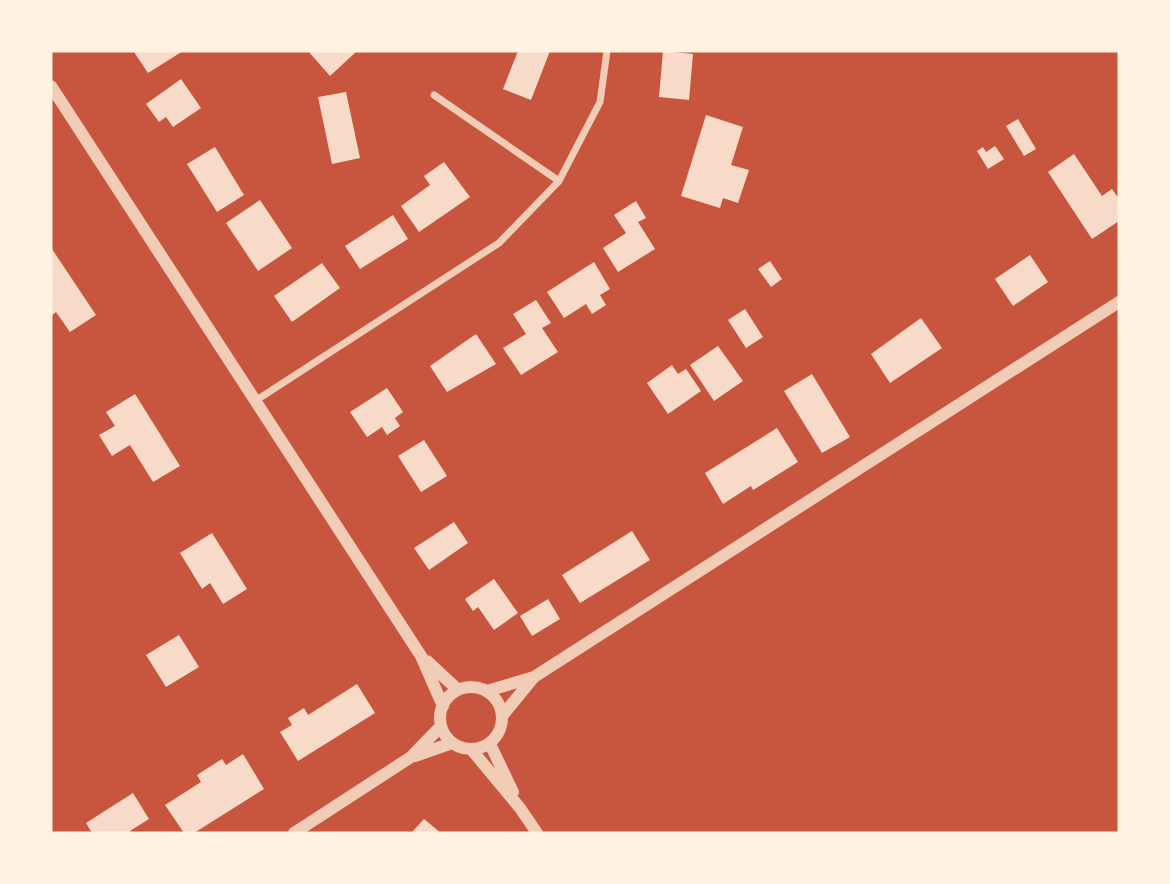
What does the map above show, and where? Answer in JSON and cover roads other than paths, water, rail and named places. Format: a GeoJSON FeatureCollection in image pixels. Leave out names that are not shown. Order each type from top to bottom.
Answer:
{"type":"FeatureCollection","features":[{"type":"Feature","properties":{"kind":"street"},"geometry":{"type":"LineString","coordinates":[[255,401],[499,243],[559,181],[600,102],[607,51]]}},
{"type":"Feature","properties":{"kind":"street"},"geometry":{"type":"LineString","coordinates":[[51,86],[421,656],[443,706],[441,726],[411,757],[294,833]]}},
{"type":"Feature","properties":{"kind":"street"},"geometry":{"type":"LineString","coordinates":[[434,94],[559,181]]}},
{"type":"Feature","properties":{"kind":"street"},"geometry":{"type":"LineString","coordinates":[[487,691],[534,677],[1119,302]]}},
{"type":"Feature","properties":{"kind":"street"},"geometry":{"type":"LineString","coordinates":[[421,656],[458,690]]}},
{"type":"Feature","properties":{"kind":"street"},"geometry":{"type":"LineString","coordinates":[[502,716],[534,677]]}},
{"type":"Feature","properties":{"kind":"street"},"geometry":{"type":"LineString","coordinates":[[443,706],[458,690],[470,687],[487,691],[499,702],[501,729],[490,744],[471,750]]}},
{"type":"Feature","properties":{"kind":"street"},"geometry":{"type":"LineString","coordinates":[[441,726],[452,743],[471,750],[520,808],[537,833]]}},
{"type":"Feature","properties":{"kind":"street"},"geometry":{"type":"LineString","coordinates":[[411,757],[452,743]]}},
{"type":"Feature","properties":{"kind":"street"},"geometry":{"type":"LineString","coordinates":[[490,744],[520,808]]}}]}
